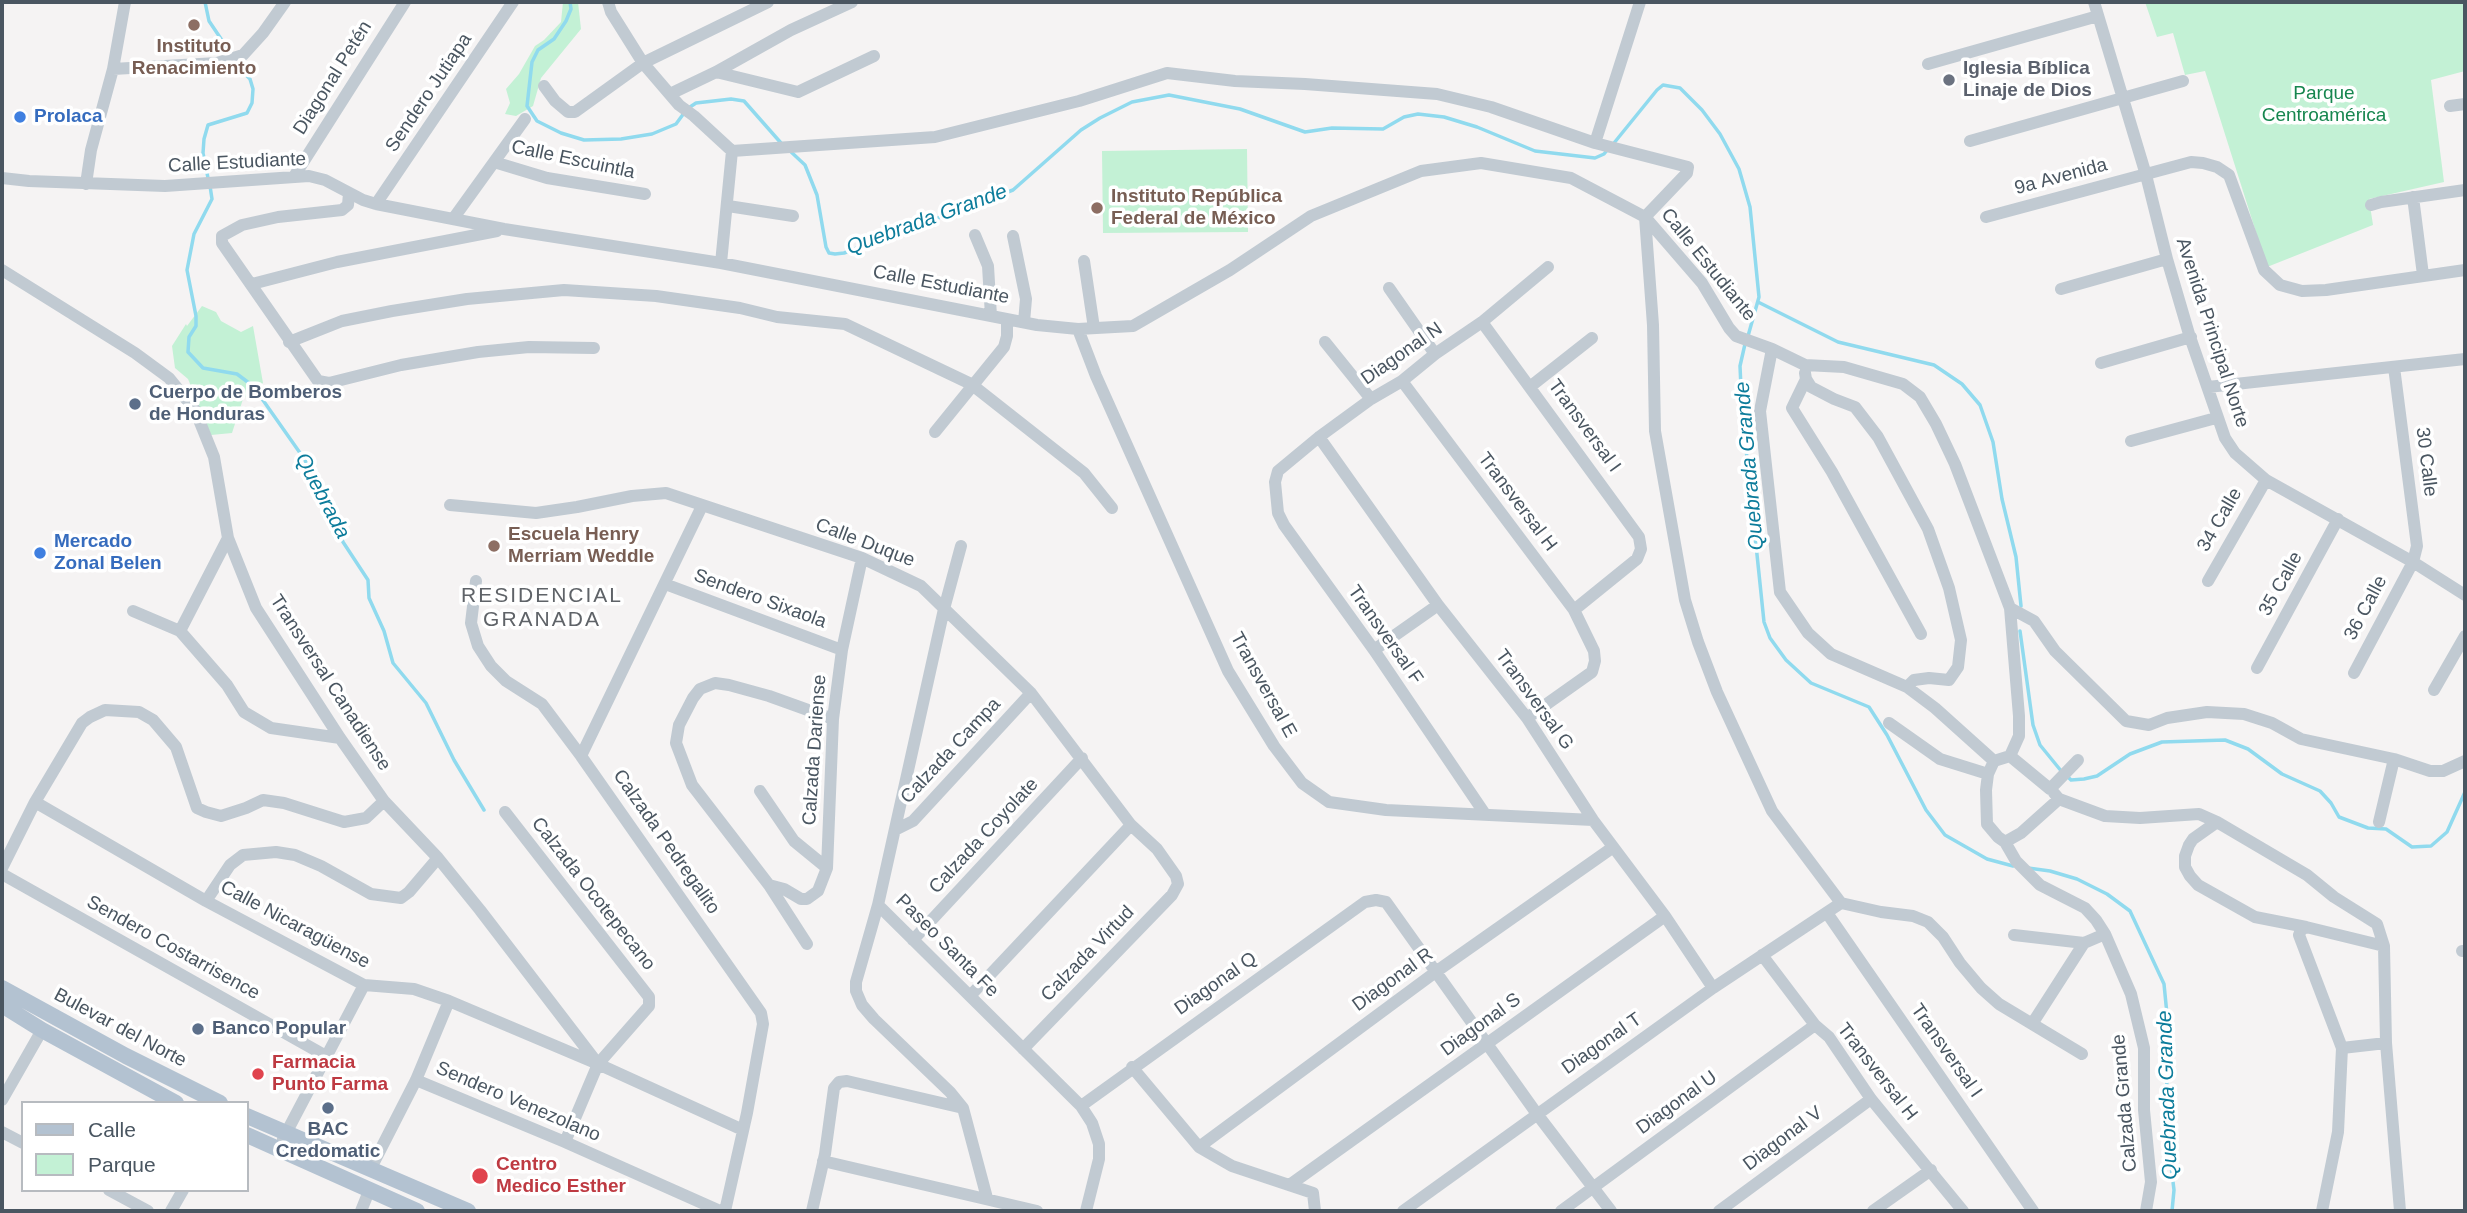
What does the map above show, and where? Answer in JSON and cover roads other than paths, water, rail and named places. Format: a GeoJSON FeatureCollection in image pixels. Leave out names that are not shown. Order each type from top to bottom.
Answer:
{"type":"FeatureCollection","features":[{"type":"Feature","properties":{"kind":"main road","name":"Bulevar del Norte"},"geometry":{"type":"LineString","coordinates":[[2,988],[126,1056],[216,1101]]}},
{"type":"Feature","properties":{"kind":"main road","name":"Bulevar del Norte"},"geometry":{"type":"LineString","coordinates":[[2,1005],[42,1030],[172,1101]]}},
{"type":"Feature","properties":{"kind":"main road"},"geometry":{"type":"LineString","coordinates":[[248,1117],[282,1141],[369,1191],[418,1211]]}},
{"type":"Feature","properties":{"kind":"main road"},"geometry":{"type":"LineString","coordinates":[[248,1135],[282,1141],[370,1170],[468,1211]]}},
{"type":"Feature","properties":{"kind":"street"},"geometry":{"type":"LineString","coordinates":[[86,184],[91,150],[113,69],[125,2]]}},
{"type":"Feature","properties":{"kind":"street"},"geometry":{"type":"LineString","coordinates":[[113,69],[217,63],[243,55],[285,2]]}},
{"type":"Feature","properties":{"kind":"street","name":"Diagonal Petén"},"geometry":{"type":"LineString","coordinates":[[295,175],[405,2]]}},
{"type":"Feature","properties":{"kind":"street","name":"Sendero Jutiapa"},"geometry":{"type":"LineString","coordinates":[[376,204],[513,2]]}},
{"type":"Feature","properties":{"kind":"street"},"geometry":{"type":"LineString","coordinates":[[608,2],[611,12],[643,63],[679,106],[732,151],[935,137],[1079,101],[1167,73],[1235,81],[1437,94],[1491,107],[1602,144],[1688,167],[1687,173],[1645,217],[1653,325],[1655,431],[1685,600],[1717,692],[1772,811],[1841,903],[1913,916],[1928,922],[1943,937],[1981,988],[1999,1004],[2082,1054]]}},
{"type":"Feature","properties":{"kind":"street"},"geometry":{"type":"LineString","coordinates":[[544,86],[568,112],[575,112],[643,63],[768,2]]}},
{"type":"Feature","properties":{"kind":"street"},"geometry":{"type":"LineString","coordinates":[[670,94],[791,30],[852,2]]}},
{"type":"Feature","properties":{"kind":"street"},"geometry":{"type":"LineString","coordinates":[[1602,144],[1640,2]]}},
{"type":"Feature","properties":{"kind":"street","name":"Avenida Principal Norte"},"geometry":{"type":"LineString","coordinates":[[2094,2],[2146,175],[2190,337],[2225,438],[2235,453],[2266,480],[2339,519],[2465,595]]}},
{"type":"Feature","properties":{"kind":"street"},"geometry":{"type":"LineString","coordinates":[[1928,64],[2098,16]]}},
{"type":"Feature","properties":{"kind":"street"},"geometry":{"type":"LineString","coordinates":[[716,72],[798,92],[874,57]]}},
{"type":"Feature","properties":{"kind":"street"},"geometry":{"type":"LineString","coordinates":[[1970,141],[2183,81]]}},
{"type":"Feature","properties":{"kind":"street"},"geometry":{"type":"LineString","coordinates":[[2450,106],[2465,104]]}},
{"type":"Feature","properties":{"kind":"street"},"geometry":{"type":"LineString","coordinates":[[453,219],[525,119]]}},
{"type":"Feature","properties":{"kind":"street"},"geometry":{"type":"LineString","coordinates":[[722,263],[732,151]]}},
{"type":"Feature","properties":{"kind":"street","name":"Calle Escuintla"},"geometry":{"type":"LineString","coordinates":[[494,162],[547,178],[645,194]]}},
{"type":"Feature","properties":{"kind":"street","name":"9a Avenida"},"geometry":{"type":"LineString","coordinates":[[1986,217],[2190,162],[2217,167],[2229,175],[2264,270],[2280,285],[2302,291],[2326,290],[2423,275]]}},
{"type":"Feature","properties":{"kind":"street","name":"Calle Estudiante"},"geometry":{"type":"LineString","coordinates":[[2,178],[165,186],[309,176],[325,180],[376,204],[504,229],[722,263],[1024,322],[1078,329],[1133,326],[1230,270],[1311,216],[1421,171],[1480,163],[1572,178],[1645,217],[1702,283],[1729,328],[1737,336],[1772,349],[1805,372],[1811,387],[1856,407],[1878,437],[1928,529],[1949,588],[1961,640],[1958,667],[1949,680],[1914,680],[1907,687]]}},
{"type":"Feature","properties":{"kind":"street"},"geometry":{"type":"LineString","coordinates":[[2371,205],[2465,190]]}},
{"type":"Feature","properties":{"kind":"street"},"geometry":{"type":"LineString","coordinates":[[349,193],[348,205],[342,210],[278,217],[242,225],[222,236],[222,243],[318,381],[329,383],[401,365],[478,352],[529,347],[594,348]]}},
{"type":"Feature","properties":{"kind":"street"},"geometry":{"type":"LineString","coordinates":[[2413,197],[2423,275],[2465,270]]}},
{"type":"Feature","properties":{"kind":"street"},"geometry":{"type":"LineString","coordinates":[[728,206],[793,216]]}},
{"type":"Feature","properties":{"kind":"street"},"geometry":{"type":"LineString","coordinates":[[252,284],[337,262],[504,229]]}},
{"type":"Feature","properties":{"kind":"street"},"geometry":{"type":"LineString","coordinates":[[975,235],[988,266],[991,316]]}},
{"type":"Feature","properties":{"kind":"street"},"geometry":{"type":"LineString","coordinates":[[1013,236],[1027,299],[1024,322]]}},
{"type":"Feature","properties":{"kind":"street"},"geometry":{"type":"LineString","coordinates":[[2061,289],[2167,259]]}},
{"type":"Feature","properties":{"kind":"street"},"geometry":{"type":"LineString","coordinates":[[1084,261],[1094,328]]}},
{"type":"Feature","properties":{"kind":"street","name":"Diagonal N"},"geometry":{"type":"LineString","coordinates":[[1278,471],[1371,399],[1402,381],[1435,354],[1482,322],[1548,267]]}},
{"type":"Feature","properties":{"kind":"street","name":"Transversal Canadiense"},"geometry":{"type":"LineString","coordinates":[[2,270],[169,378],[195,410],[211,449],[228,538],[256,608],[384,801],[438,858],[598,1063]]}},
{"type":"Feature","properties":{"kind":"street"},"geometry":{"type":"LineString","coordinates":[[1389,288],[1435,354]]}},
{"type":"Feature","properties":{"kind":"street"},"geometry":{"type":"LineString","coordinates":[[289,341],[342,321],[467,299],[564,290],[643,295],[740,308],[777,317],[845,324],[971,384],[1084,473],[1112,508]]}},
{"type":"Feature","properties":{"kind":"street"},"geometry":{"type":"LineString","coordinates":[[935,432],[971,384],[1004,347],[1007,318]]}},
{"type":"Feature","properties":{"kind":"street","name":"Transversal I"},"geometry":{"type":"LineString","coordinates":[[1482,322],[1639,537],[1641,549],[1637,559],[1574,610]]}},
{"type":"Feature","properties":{"kind":"street","name":"Transversal E"},"geometry":{"type":"LineString","coordinates":[[1078,329],[1102,389],[1228,671],[1274,746],[1301,783],[1329,802],[1386,810],[1593,820]]}},
{"type":"Feature","properties":{"kind":"street"},"geometry":{"type":"LineString","coordinates":[[2101,363],[2190,337]]}},
{"type":"Feature","properties":{"kind":"street"},"geometry":{"type":"LineString","coordinates":[[1531,386],[1592,338]]}},
{"type":"Feature","properties":{"kind":"street"},"geometry":{"type":"LineString","coordinates":[[1325,341],[1371,399]]}},
{"type":"Feature","properties":{"kind":"street"},"geometry":{"type":"LineString","coordinates":[[1772,349],[1760,411],[1780,592],[1808,633],[1832,654],[1907,687],[1935,708],[1994,761],[2010,756],[2019,736],[2020,716],[2010,608],[1955,464],[1936,424],[1920,397],[1903,384],[1844,367],[1805,372],[1792,408],[1832,472],[1921,634]]}},
{"type":"Feature","properties":{"kind":"street"},"geometry":{"type":"LineString","coordinates":[[2208,387],[2465,359]]}},
{"type":"Feature","properties":{"kind":"street","name":"30 Calle"},"geometry":{"type":"LineString","coordinates":[[2394,367],[2417,546],[2413,562]]}},
{"type":"Feature","properties":{"kind":"street","name":"Transversal H"},"geometry":{"type":"LineString","coordinates":[[1402,381],[1574,610],[1594,651],[1592,672],[1527,718]]}},
{"type":"Feature","properties":{"kind":"street"},"geometry":{"type":"LineString","coordinates":[[2131,441],[2216,418]]}},
{"type":"Feature","properties":{"kind":"street","name":"Transversal G"},"geometry":{"type":"LineString","coordinates":[[1319,437],[1438,605],[1527,718],[1612,848],[1665,916],[1713,988]]}},
{"type":"Feature","properties":{"kind":"street","name":"Transversal F"},"geometry":{"type":"LineString","coordinates":[[1278,471],[1275,496],[1284,526],[1374,650],[1485,814]]}},
{"type":"Feature","properties":{"kind":"street","name":"34 Calle"},"geometry":{"type":"LineString","coordinates":[[2208,581],[2266,480]]}},
{"type":"Feature","properties":{"kind":"street","name":"Calle Duque"},"geometry":{"type":"LineString","coordinates":[[450,505],[536,513],[632,496],[666,493],[862,558],[921,586],[1031,692],[1131,825],[1157,849],[1176,876],[1178,884]]}},
{"type":"Feature","properties":{"kind":"street"},"geometry":{"type":"LineString","coordinates":[[582,756],[702,506]]}},
{"type":"Feature","properties":{"kind":"street","name":"35 Calle"},"geometry":{"type":"LineString","coordinates":[[2257,668],[2339,519]]}},
{"type":"Feature","properties":{"kind":"street"},"geometry":{"type":"LineString","coordinates":[[180,631],[228,538]]}},
{"type":"Feature","properties":{"kind":"street","name":"Paseo Santa Fe"},"geometry":{"type":"LineString","coordinates":[[961,546],[944,609],[878,905],[1081,1106],[1092,1123],[1099,1144],[1099,1159],[1086,1211]]}},
{"type":"Feature","properties":{"kind":"street","name":"Calzada Dariense"},"geometry":{"type":"LineString","coordinates":[[769,885],[807,899],[818,891],[827,868],[833,719],[842,650],[862,558]]}},
{"type":"Feature","properties":{"kind":"street","name":"36 Calle"},"geometry":{"type":"LineString","coordinates":[[2354,673],[2413,562]]}},
{"type":"Feature","properties":{"kind":"street","name":"Calzada Pedregalito"},"geometry":{"type":"LineString","coordinates":[[476,581],[471,623],[478,646],[491,666],[506,681],[542,704],[582,756],[761,1013],[763,1024],[726,1211]]}},
{"type":"Feature","properties":{"kind":"street","name":"Sendero Sixaola"},"geometry":{"type":"LineString","coordinates":[[665,584],[842,650]]}},
{"type":"Feature","properties":{"kind":"street"},"geometry":{"type":"LineString","coordinates":[[1374,650],[1438,605]]}},
{"type":"Feature","properties":{"kind":"street"},"geometry":{"type":"LineString","coordinates":[[2010,608],[2035,621],[2055,651],[2126,721],[2149,725],[2166,718],[2207,712],[2244,714],[2272,723],[2301,739],[2394,759],[2430,771],[2443,771],[2465,761]]}},
{"type":"Feature","properties":{"kind":"street"},"geometry":{"type":"LineString","coordinates":[[133,611],[180,631],[227,685],[244,712],[271,728],[340,738]]}},
{"type":"Feature","properties":{"kind":"street"},"geometry":{"type":"LineString","coordinates":[[2434,690],[2465,636]]}},
{"type":"Feature","properties":{"kind":"street"},"geometry":{"type":"LineString","coordinates":[[807,944],[769,885],[692,785],[676,743],[679,725],[693,698],[700,689],[715,683],[769,696],[833,719]]}},
{"type":"Feature","properties":{"kind":"street","name":"Calzada Campa"},"geometry":{"type":"LineString","coordinates":[[895,830],[913,821],[1031,692]]}},
{"type":"Feature","properties":{"kind":"street"},"geometry":{"type":"LineString","coordinates":[[2,867],[35,802],[82,723],[105,710],[139,712],[153,720],[176,747],[197,808],[206,812],[221,816],[263,800],[284,803],[344,822],[366,818],[384,801]]}},
{"type":"Feature","properties":{"kind":"street"},"geometry":{"type":"LineString","coordinates":[[1889,723],[1940,759],[1988,774]]}},
{"type":"Feature","properties":{"kind":"street"},"geometry":{"type":"LineString","coordinates":[[2010,756],[2059,799],[2105,816],[2140,818],[2199,814],[2217,821],[2306,875],[2334,897],[2377,924],[2384,946],[2386,1043],[2400,1211]]}},
{"type":"Feature","properties":{"kind":"street","name":"Calzada Coyolate"},"geometry":{"type":"LineString","coordinates":[[913,940],[1082,758]]}},
{"type":"Feature","properties":{"kind":"street"},"geometry":{"type":"LineString","coordinates":[[2379,822],[2394,759]]}},
{"type":"Feature","properties":{"kind":"street"},"geometry":{"type":"LineString","coordinates":[[2050,789],[2078,760]]}},
{"type":"Feature","properties":{"kind":"street","name":"Calzada Grande"},"geometry":{"type":"LineString","coordinates":[[1994,761],[1988,774],[1986,819],[2016,861],[2040,885],[2085,908],[2105,934],[2130,994],[2144,1048],[2144,1110],[2151,1182],[2146,1211]]}},
{"type":"Feature","properties":{"kind":"street"},"geometry":{"type":"LineString","coordinates":[[760,791],[794,841],[827,868]]}},
{"type":"Feature","properties":{"kind":"street"},"geometry":{"type":"LineString","coordinates":[[2005,842],[2026,828],[2059,799]]}},
{"type":"Feature","properties":{"kind":"street","name":"Calle Nicaragüense"},"geometry":{"type":"LineString","coordinates":[[35,802],[206,901],[364,985],[414,989],[449,1001],[598,1063],[743,1130]]}},
{"type":"Feature","properties":{"kind":"street","name":"Calzada Ocotepecano"},"geometry":{"type":"LineString","coordinates":[[505,812],[649,997],[649,1006],[598,1063],[565,1142]]}},
{"type":"Feature","properties":{"kind":"street"},"geometry":{"type":"LineString","coordinates":[[2217,821],[2193,839],[2185,856],[2185,867],[2198,885],[2255,917],[2384,946]]}},
{"type":"Feature","properties":{"kind":"street"},"geometry":{"type":"LineString","coordinates":[[970,996],[1131,825]]}},
{"type":"Feature","properties":{"kind":"street","name":"Diagonal R"},"geometry":{"type":"LineString","coordinates":[[1199,1147],[1437,971],[1612,848]]}},
{"type":"Feature","properties":{"kind":"street"},"geometry":{"type":"LineString","coordinates":[[206,901],[230,865],[243,855],[276,852],[295,855],[371,894],[401,898],[438,858]]}},
{"type":"Feature","properties":{"kind":"street","name":"Sendero Costarrisence"},"geometry":{"type":"LineString","coordinates":[[2,874],[326,1056]]}},
{"type":"Feature","properties":{"kind":"street","name":"Calzada Virtud"},"geometry":{"type":"LineString","coordinates":[[1024,1049],[1172,895],[1178,884]]}},
{"type":"Feature","properties":{"kind":"street","name":"Diagonal Q"},"geometry":{"type":"LineString","coordinates":[[1081,1106],[1365,902],[1385,902],[1437,971]]}},
{"type":"Feature","properties":{"kind":"street","name":"Diagonal T"},"geometry":{"type":"LineString","coordinates":[[1403,1211],[1713,988],[1841,903]]}},
{"type":"Feature","properties":{"kind":"street"},"geometry":{"type":"LineString","coordinates":[[878,905],[856,982],[856,991],[874,1019],[950,1092],[963,1108],[987,1198]]}},
{"type":"Feature","properties":{"kind":"street","name":"Transversal I"},"geometry":{"type":"LineString","coordinates":[[1827,913],[2033,1211]]}},
{"type":"Feature","properties":{"kind":"street","name":"Diagonal S"},"geometry":{"type":"LineString","coordinates":[[1292,1184],[1665,916]]}},
{"type":"Feature","properties":{"kind":"street"},"geometry":{"type":"LineString","coordinates":[[2306,927],[2299,935],[2302,947],[2342,1048],[2338,1132],[2322,1211]]}},
{"type":"Feature","properties":{"kind":"street"},"geometry":{"type":"LineString","coordinates":[[2014,934],[2084,943],[2105,934]]}},
{"type":"Feature","properties":{"kind":"street"},"geometry":{"type":"LineString","coordinates":[[2032,1024],[2084,943]]}},
{"type":"Feature","properties":{"kind":"street","name":"Transversal H"},"geometry":{"type":"LineString","coordinates":[[1762,955],[1815,1025],[1829,1037],[1871,1099],[1963,1211]]}},
{"type":"Feature","properties":{"kind":"street"},"geometry":{"type":"LineString","coordinates":[[1437,971],[1537,1114],[1611,1211]]}},
{"type":"Feature","properties":{"kind":"street"},"geometry":{"type":"LineString","coordinates":[[282,1141],[364,985]]}},
{"type":"Feature","properties":{"kind":"street"},"geometry":{"type":"LineString","coordinates":[[370,1170],[415,1080],[449,1001]]}},
{"type":"Feature","properties":{"kind":"street","name":"Diagonal U"},"geometry":{"type":"LineString","coordinates":[[1561,1211],[1815,1025]]}},
{"type":"Feature","properties":{"kind":"street"},"geometry":{"type":"LineString","coordinates":[[2,1100],[42,1030]]}},
{"type":"Feature","properties":{"kind":"street"},"geometry":{"type":"LineString","coordinates":[[2342,1048],[2386,1043]]}},
{"type":"Feature","properties":{"kind":"street"},"geometry":{"type":"LineString","coordinates":[[1132,1068],[1199,1147],[1232,1166],[1313,1193]]}},
{"type":"Feature","properties":{"kind":"street","name":"Sendero Venezolano"},"geometry":{"type":"LineString","coordinates":[[415,1080],[565,1142],[720,1211]]}},
{"type":"Feature","properties":{"kind":"street"},"geometry":{"type":"LineString","coordinates":[[812,1211],[834,1088],[839,1082],[847,1081],[963,1108]]}},
{"type":"Feature","properties":{"kind":"street","name":"Diagonal V"},"geometry":{"type":"LineString","coordinates":[[1719,1211],[1871,1099]]}},
{"type":"Feature","properties":{"kind":"street"},"geometry":{"type":"LineString","coordinates":[[2,1132],[21,1142]]}},
{"type":"Feature","properties":{"kind":"street"},"geometry":{"type":"LineString","coordinates":[[823,1161],[1037,1211]]}},
{"type":"Feature","properties":{"kind":"street"},"geometry":{"type":"LineString","coordinates":[[1315,1211],[1313,1193],[1318,1165]]}},
{"type":"Feature","properties":{"kind":"street"},"geometry":{"type":"LineString","coordinates":[[1873,1211],[1931,1170]]}},
{"type":"Feature","properties":{"kind":"street"},"geometry":{"type":"LineString","coordinates":[[360,1211],[369,1191]]}},
{"type":"Feature","properties":{"kind":"street"},"geometry":{"type":"LineString","coordinates":[[113,1192],[148,1211]]}},
{"type":"Feature","properties":{"kind":"street"},"geometry":{"type":"LineString","coordinates":[[171,1211],[182,1192]]}},
{"type":"Feature","properties":{"kind":"waterway","name":"Quebrada"},"geometry":{"type":"LineString","coordinates":[[205,2],[209,21],[250,79],[253,89],[252,103],[247,113],[208,125],[203,153],[208,178]]}},
{"type":"Feature","properties":{"kind":"waterway","name":"Quebrada Grande"},"geometry":{"type":"LineString","coordinates":[[570,2],[571,9],[566,21],[554,39],[538,50],[532,62],[527,106],[537,121],[561,133],[584,140],[621,139],[652,134],[676,124],[687,109],[696,103],[731,99],[744,101],[781,143]]}},
{"type":"Feature","properties":{"kind":"waterway","name":"Quebrada Grande"},"geometry":{"type":"LineString","coordinates":[[1614,143],[1663,85],[1680,88],[1702,110],[1720,134],[1739,169],[1750,207],[1759,297],[1748,336]]}},
{"type":"Feature","properties":{"kind":"waterway","name":"Quebrada Grande"},"geometry":{"type":"LineString","coordinates":[[789,150],[805,165],[817,195],[826,247],[829,253],[835,254],[844,253],[1013,190],[1081,130],[1100,118],[1132,102],[1169,95],[1240,109],[1305,132],[1332,128],[1383,129],[1404,117],[1418,114],[1444,117],[1477,127],[1535,151],[1595,158],[1608,149]]}},
{"type":"Feature","properties":{"kind":"waterway","name":"Quebrada"},"geometry":{"type":"LineString","coordinates":[[210,186],[212,199],[194,234],[187,270],[196,316],[196,326],[189,337],[188,352],[203,368],[237,374],[253,386],[305,460],[320,501],[368,580],[369,598],[384,631],[393,663],[426,703],[454,760],[484,810]]}},
{"type":"Feature","properties":{"kind":"waterway"},"geometry":{"type":"LineString","coordinates":[[1758,302],[1838,342],[1934,365],[1962,384],[1980,405],[1993,442],[2002,499],[2016,557],[2021,606]]}},
{"type":"Feature","properties":{"kind":"waterway","name":"Quebrada Grande"},"geometry":{"type":"LineString","coordinates":[[1745,344],[1740,366],[1742,410],[1764,622],[1770,638],[1786,660],[1811,683],[1869,707],[1887,735],[1926,810],[1945,835],[1987,859],[2013,866]]}},
{"type":"Feature","properties":{"kind":"waterway"},"geometry":{"type":"LineString","coordinates":[[2020,631],[2033,725],[2040,745],[2062,772]]}},
{"type":"Feature","properties":{"kind":"waterway"},"geometry":{"type":"LineString","coordinates":[[2068,777],[2071,780],[2097,776],[2130,754],[2162,742],[2225,740],[2248,749],[2282,774],[2320,791],[2339,817],[2368,828],[2386,829],[2412,847],[2431,846],[2447,832],[2465,792]]}},
{"type":"Feature","properties":{"kind":"waterway","name":"Quebrada Grande"},"geometry":{"type":"LineString","coordinates":[[2028,868],[2077,879],[2107,894],[2130,911],[2164,984],[2171,1055],[2167,1075],[2166,1125],[2174,1190],[2172,1211]]}},
{"type":"Feature","properties":{"kind":"place","name":"Instituto Renacimiento"},"geometry":{"type":"Point","coordinates":[194,25]}},
{"type":"Feature","properties":{"kind":"place","name":"Iglesia Bíblica Linaje de Dios"},"geometry":{"type":"Point","coordinates":[1949,80]}},
{"type":"Feature","properties":{"kind":"place","name":"Prolaca"},"geometry":{"type":"Point","coordinates":[20,117]}},
{"type":"Feature","properties":{"kind":"place","name":"Instituto República Federal de México"},"geometry":{"type":"Point","coordinates":[1097,208]}},
{"type":"Feature","properties":{"kind":"place","name":"Cuerpo de Bomberos de Honduras"},"geometry":{"type":"Point","coordinates":[135,404]}},
{"type":"Feature","properties":{"kind":"place","name":"Escuela Henry Merriam Weddle"},"geometry":{"type":"Point","coordinates":[494,546]}},
{"type":"Feature","properties":{"kind":"place","name":"Mercado Zonal Belen"},"geometry":{"type":"Point","coordinates":[40,553]}},
{"type":"Feature","properties":{"kind":"place","name":"Banco Popular"},"geometry":{"type":"Point","coordinates":[198,1029]}},
{"type":"Feature","properties":{"kind":"place","name":"Farmacia Punto Farma"},"geometry":{"type":"Point","coordinates":[258,1074]}},
{"type":"Feature","properties":{"kind":"place","name":"BAC Credomatic"},"geometry":{"type":"Point","coordinates":[328,1108]}},
{"type":"Feature","properties":{"kind":"place","name":"Centro Medico Esther"},"geometry":{"type":"Point","coordinates":[480,1176]}},
{"type":"Feature","properties":{"kind":"district","name":"RESIDENCIAL GRANADA"},"geometry":{"type":"Point","coordinates":[542,608]}},
{"type":"Feature","properties":{"kind":"park label","name":"Parque Centroamérica"},"geometry":{"type":"Point","coordinates":[2324,105]}}]}
